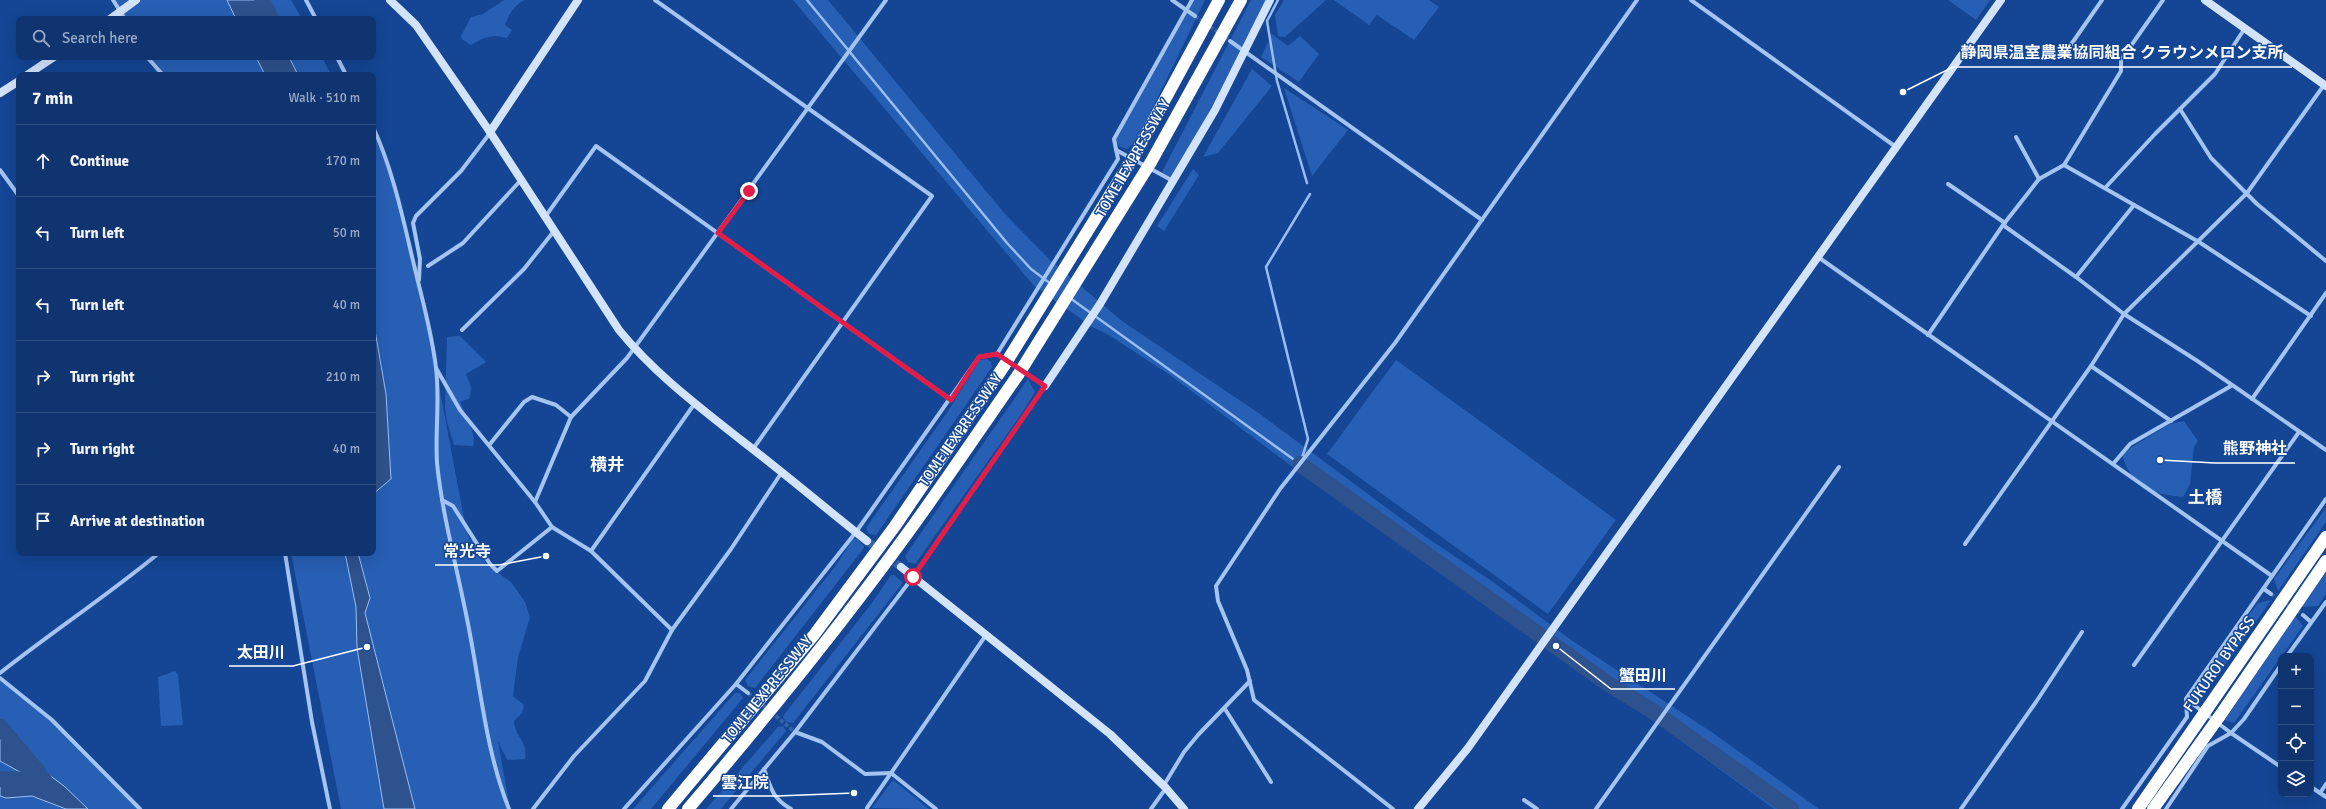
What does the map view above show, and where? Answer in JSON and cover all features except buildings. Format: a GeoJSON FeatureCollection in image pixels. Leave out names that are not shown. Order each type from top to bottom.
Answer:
{"type":"FeatureCollection","features":[{"type":"Feature","properties":{"kind":"highway","name":"TOMEI EXPRESSWAY"},"geometry":{"type":"LineString","coordinates":[[668,809],[814,635],[895,526],[1004,366],[1136,153],[1219,0]]}},
{"type":"Feature","properties":{"kind":"highway","name":"TOMEI EXPRESSWAY"},"geometry":{"type":"LineString","coordinates":[[688,809],[783,697],[829,638],[906,535],[1018,375],[1151,162],[1241,0]]}},
{"type":"Feature","properties":{"kind":"highway","name":"FUKUROI BYPASS"},"geometry":{"type":"LineString","coordinates":[[2138,809],[2326,537]]}},
{"type":"Feature","properties":{"kind":"highway","name":"FUKUROI BYPASS"},"geometry":{"type":"LineString","coordinates":[[2153,809],[2326,561]]}},
{"type":"Feature","properties":{"kind":"street"},"geometry":{"type":"LineString","coordinates":[[113,0],[122,15],[133,2]]}},
{"type":"Feature","properties":{"kind":"street"},"geometry":{"type":"LineString","coordinates":[[306,0],[314,16]]}},
{"type":"Feature","properties":{"kind":"street"},"geometry":{"type":"LineString","coordinates":[[390,0],[416,25],[490,132],[619,330],[634,348],[657,372],[867,541]]}},
{"type":"Feature","properties":{"kind":"street"},"geometry":{"type":"LineString","coordinates":[[419,286],[420,259],[412,223],[416,216],[461,170],[490,132],[578,0]]}},
{"type":"Feature","properties":{"kind":"street"},"geometry":{"type":"LineString","coordinates":[[655,0],[807,110],[932,196],[753,449]]}},
{"type":"Feature","properties":{"kind":"street"},"geometry":{"type":"LineString","coordinates":[[535,502],[571,417],[634,348],[886,0]]}},
{"type":"Feature","properties":{"kind":"street"},"geometry":{"type":"LineString","coordinates":[[1172,0],[1195,16]]}},
{"type":"Feature","properties":{"kind":"street"},"geometry":{"type":"LineString","coordinates":[[997,354],[1042,284],[1118,159],[1114,138],[1192,0]]}},
{"type":"Feature","properties":{"kind":"street"},"geometry":{"type":"LineString","coordinates":[[731,809],[795,732],[913,577],[1100,304],[1215,110],[1270,0]]}},
{"type":"Feature","properties":{"kind":"street"},"geometry":{"type":"LineString","coordinates":[[1392,809],[1254,700],[1250,681],[1218,601],[1216,586],[1280,489],[1395,343],[1637,0]]}},
{"type":"Feature","properties":{"kind":"street"},"geometry":{"type":"LineString","coordinates":[[1692,0],[1896,147]]}},
{"type":"Feature","properties":{"kind":"street"},"geometry":{"type":"LineString","coordinates":[[1418,809],[1468,748],[2001,0]]}},
{"type":"Feature","properties":{"kind":"street"},"geometry":{"type":"LineString","coordinates":[[2070,46],[2102,0]]}},
{"type":"Feature","properties":{"kind":"street"},"geometry":{"type":"LineString","coordinates":[[1928,335],[2004,224],[2039,179],[2064,165],[2121,71],[2121,60],[2163,0]]}},
{"type":"Feature","properties":{"kind":"street"},"geometry":{"type":"LineString","coordinates":[[1965,544],[2091,366],[2124,314],[2199,242],[2247,193],[2325,85],[2205,0]]}},
{"type":"Feature","properties":{"kind":"street"},"geometry":{"type":"LineString","coordinates":[[2105,188],[2215,74],[2246,28]]}},
{"type":"Feature","properties":{"kind":"street"},"geometry":{"type":"LineString","coordinates":[[1230,41],[1482,220]]}},
{"type":"Feature","properties":{"kind":"street"},"geometry":{"type":"LineString","coordinates":[[32,72],[50,60]]}},
{"type":"Feature","properties":{"kind":"street"},"geometry":{"type":"LineString","coordinates":[[150,60],[160,72]]}},
{"type":"Feature","properties":{"kind":"street"},"geometry":{"type":"LineString","coordinates":[[338,60],[344,72]]}},
{"type":"Feature","properties":{"kind":"street"},"geometry":{"type":"LineString","coordinates":[[0,93],[16,82]]}},
{"type":"Feature","properties":{"kind":"street"},"geometry":{"type":"LineString","coordinates":[[2180,109],[2211,158],[2257,204],[2326,261]]}},
{"type":"Feature","properties":{"kind":"street"},"geometry":{"type":"LineString","coordinates":[[376,134],[384,151],[419,286],[436,368],[437,462],[442,500],[466,614],[488,738],[499,782],[509,809]]}},
{"type":"Feature","properties":{"kind":"street"},"geometry":{"type":"LineString","coordinates":[[2016,137],[2039,179]]}},
{"type":"Feature","properties":{"kind":"street"},"geometry":{"type":"LineString","coordinates":[[545,217],[596,146],[951,400]]}},
{"type":"Feature","properties":{"kind":"street"},"geometry":{"type":"LineString","coordinates":[[1116,150],[1172,181]]}},
{"type":"Feature","properties":{"kind":"street"},"geometry":{"type":"LineString","coordinates":[[2064,165],[2199,242],[2311,316]]}},
{"type":"Feature","properties":{"kind":"street"},"geometry":{"type":"LineString","coordinates":[[0,170],[16,192]]}},
{"type":"Feature","properties":{"kind":"street"},"geometry":{"type":"LineString","coordinates":[[428,266],[463,243],[521,180]]}},
{"type":"Feature","properties":{"kind":"street"},"geometry":{"type":"LineString","coordinates":[[1948,184],[2076,277],[2124,314],[2326,450]]}},
{"type":"Feature","properties":{"kind":"street"},"geometry":{"type":"LineString","coordinates":[[2076,277],[2134,205]]}},
{"type":"Feature","properties":{"kind":"street"},"geometry":{"type":"LineString","coordinates":[[462,330],[524,269],[554,231]]}},
{"type":"Feature","properties":{"kind":"street"},"geometry":{"type":"LineString","coordinates":[[1818,257],[2272,576]]}},
{"type":"Feature","properties":{"kind":"street"},"geometry":{"type":"LineString","coordinates":[[2252,399],[2326,293]]}},
{"type":"Feature","properties":{"kind":"street"},"geometry":{"type":"LineString","coordinates":[[624,809],[736,684],[856,532],[951,400],[979,357],[997,354],[1045,386]]}},
{"type":"Feature","properties":{"kind":"street"},"geometry":{"type":"LineString","coordinates":[[2091,366],[2171,422]]}},
{"type":"Feature","properties":{"kind":"street"},"geometry":{"type":"LineString","coordinates":[[436,368],[460,410],[490,444],[535,502],[552,527],[591,551],[672,630]]}},
{"type":"Feature","properties":{"kind":"street"},"geometry":{"type":"LineString","coordinates":[[2113,464],[2130,444],[2232,386]]}},
{"type":"Feature","properties":{"kind":"street"},"geometry":{"type":"LineString","coordinates":[[490,444],[524,402],[532,397],[556,405],[571,417]]}},
{"type":"Feature","properties":{"kind":"street"},"geometry":{"type":"LineString","coordinates":[[591,551],[695,403]]}},
{"type":"Feature","properties":{"kind":"street"},"geometry":{"type":"LineString","coordinates":[[2134,665],[2299,432]]}},
{"type":"Feature","properties":{"kind":"street"},"geometry":{"type":"LineString","coordinates":[[1596,809],[1679,690],[1839,467]]}},
{"type":"Feature","properties":{"kind":"street"},"geometry":{"type":"LineString","coordinates":[[533,809],[574,756],[645,681],[672,630],[731,549],[782,472]]}},
{"type":"Feature","properties":{"kind":"street"},"geometry":{"type":"LineString","coordinates":[[2122,809],[2187,717],[2186,699],[2326,499]]}},
{"type":"Feature","properties":{"kind":"street"},"geometry":{"type":"LineString","coordinates":[[442,500],[453,506],[497,571],[552,527]]}},
{"type":"Feature","properties":{"kind":"street"},"geometry":{"type":"LineString","coordinates":[[0,673],[36,644],[120,585],[155,556]]}},
{"type":"Feature","properties":{"kind":"street"},"geometry":{"type":"LineString","coordinates":[[284,556],[312,722],[330,809]]}},
{"type":"Feature","properties":{"kind":"street"},"geometry":{"type":"LineString","coordinates":[[901,567],[1110,734],[1165,786],[1184,809]]}},
{"type":"Feature","properties":{"kind":"street"},"geometry":{"type":"LineString","coordinates":[[2264,589],[2271,594]]}},
{"type":"Feature","properties":{"kind":"street"},"geometry":{"type":"LineString","coordinates":[[2289,653],[2326,602]]}},
{"type":"Feature","properties":{"kind":"street"},"geometry":{"type":"LineString","coordinates":[[2303,615],[2311,622]]}},
{"type":"Feature","properties":{"kind":"street"},"geometry":{"type":"LineString","coordinates":[[1961,809],[2036,702],[2082,632]]}},
{"type":"Feature","properties":{"kind":"street"},"geometry":{"type":"LineString","coordinates":[[867,808],[986,635]]}},
{"type":"Feature","properties":{"kind":"street"},"geometry":{"type":"LineString","coordinates":[[2166,809],[2208,746],[2232,733],[2244,719],[2278,669]]}},
{"type":"Feature","properties":{"kind":"street"},"geometry":{"type":"LineString","coordinates":[[0,678],[52,720],[140,809]]}},
{"type":"Feature","properties":{"kind":"street"},"geometry":{"type":"LineString","coordinates":[[1151,809],[1184,752],[1250,681]]}},
{"type":"Feature","properties":{"kind":"street"},"geometry":{"type":"LineString","coordinates":[[736,684],[748,693]]}},
{"type":"Feature","properties":{"kind":"street"},"geometry":{"type":"LineString","coordinates":[[2186,699],[2278,765]]}},
{"type":"Feature","properties":{"kind":"street"},"geometry":{"type":"LineString","coordinates":[[1225,709],[1271,782]]}},
{"type":"Feature","properties":{"kind":"street"},"geometry":{"type":"LineString","coordinates":[[795,732],[822,742],[865,774],[891,773],[936,809]]}},
{"type":"Feature","properties":{"kind":"street"},"geometry":{"type":"LineString","coordinates":[[764,769],[773,794],[780,802],[791,809]]}},
{"type":"Feature","properties":{"kind":"street"},"geometry":{"type":"LineString","coordinates":[[2320,793],[2326,784]]}},
{"type":"Feature","properties":{"kind":"street"},"geometry":{"type":"LineString","coordinates":[[2314,789],[2326,798]]}},
{"type":"Feature","properties":{"kind":"street"},"geometry":{"type":"LineString","coordinates":[[1524,800],[1537,809]]}},
{"type":"Feature","properties":{"kind":"shaded area"},"geometry":{"type":"Polygon","coordinates":[[[112,0],[291,0],[300,16],[121,16],[112,0]]]}},
{"type":"Feature","properties":{"kind":"shaded area"},"geometry":{"type":"Polygon","coordinates":[[[227,0],[259,0],[267,16],[235,16],[227,0]]]}},
{"type":"Feature","properties":{"kind":"shaded area"},"geometry":{"type":"Polygon","coordinates":[[[504,0],[525,0],[512,10],[508,17],[505,25],[512,30],[507,38],[497,36],[489,37],[471,45],[462,39],[461,36],[471,17],[483,14],[504,0]]]}},
{"type":"Feature","properties":{"kind":"shaded area"},"geometry":{"type":"Polygon","coordinates":[[[793,0],[828,0],[1005,214],[1050,260],[1122,321],[1260,414],[1426,537],[1493,582],[1574,642],[1713,733],[1819,809],[1774,809],[1639,710],[1306,477],[1170,375],[1109,335],[1094,328],[1034,286],[793,0]]]}},
{"type":"Feature","properties":{"kind":"shaded area"},"geometry":{"type":"Polygon","coordinates":[[[1190,0],[1205,0],[1137,140],[1127,149],[1120,147],[1114,139],[1190,0]]]}},
{"type":"Feature","properties":{"kind":"shaded area"},"geometry":{"type":"Polygon","coordinates":[[[1251,0],[1267,0],[1173,181],[1162,172],[1251,0]]]}},
{"type":"Feature","properties":{"kind":"shaded area"},"geometry":{"type":"Polygon","coordinates":[[[1284,0],[1326,0],[1285,37],[1278,36],[1275,15],[1284,0]]]}},
{"type":"Feature","properties":{"kind":"shaded area"},"geometry":{"type":"Polygon","coordinates":[[[1334,0],[1429,0],[1439,7],[1414,40],[1377,15],[1369,25],[1334,0]]]}},
{"type":"Feature","properties":{"kind":"shaded area"},"geometry":{"type":"Polygon","coordinates":[[[1948,0],[1990,0],[1976,20],[1948,0]]]}},
{"type":"Feature","properties":{"kind":"shaded area"},"geometry":{"type":"Polygon","coordinates":[[[1272,34],[1288,46],[1300,36],[1319,54],[1299,82],[1261,57],[1272,34]]]}},
{"type":"Feature","properties":{"kind":"shaded area"},"geometry":{"type":"Polygon","coordinates":[[[150,60],[324,60],[330,72],[156,72],[150,60]]]}},
{"type":"Feature","properties":{"kind":"shaded area"},"geometry":{"type":"Polygon","coordinates":[[[258,60],[290,60],[296,72],[264,72],[258,60]]]}},
{"type":"Feature","properties":{"kind":"shaded area"},"geometry":{"type":"Polygon","coordinates":[[[1252,69],[1272,86],[1218,153],[1203,157],[1252,69]]]}},
{"type":"Feature","properties":{"kind":"shaded area"},"geometry":{"type":"Polygon","coordinates":[[[1284,88],[1348,130],[1312,176],[1284,88]]]}},
{"type":"Feature","properties":{"kind":"shaded area"},"geometry":{"type":"Polygon","coordinates":[[[376,139],[384,151],[430,338],[465,524],[473,551],[470,532],[486,564],[511,582],[525,602],[530,617],[518,657],[513,696],[524,705],[522,713],[514,721],[515,727],[525,747],[525,759],[507,760],[498,741],[510,809],[341,809],[292,556],[376,556],[376,139]]]}},
{"type":"Feature","properties":{"kind":"shaded area"},"geometry":{"type":"Polygon","coordinates":[[[1193,169],[1199,175],[1164,231],[1157,226],[1193,169]]]}},
{"type":"Feature","properties":{"kind":"shaded area"},"geometry":{"type":"Polygon","coordinates":[[[376,336],[386,394],[391,479],[376,492],[376,336]]]}},
{"type":"Feature","properties":{"kind":"shaded area"},"geometry":{"type":"Polygon","coordinates":[[[460,336],[486,362],[466,374],[471,387],[470,398],[460,402],[472,430],[474,441],[473,446],[454,445],[447,422],[445,406],[447,337],[460,336]]]}},
{"type":"Feature","properties":{"kind":"shaded area"},"geometry":{"type":"Polygon","coordinates":[[[987,359],[991,362],[992,367],[876,535],[869,534],[866,528],[948,411],[980,360],[987,359]]]}},
{"type":"Feature","properties":{"kind":"shaded area"},"geometry":{"type":"Polygon","coordinates":[[[1396,360],[1616,520],[1548,614],[1327,454],[1396,360]]]}},
{"type":"Feature","properties":{"kind":"shaded area"},"geometry":{"type":"Polygon","coordinates":[[[1028,379],[1035,392],[1022,413],[915,564],[908,562],[905,556],[1028,379]]]}},
{"type":"Feature","properties":{"kind":"shaded area"},"geometry":{"type":"Polygon","coordinates":[[[2184,421],[2198,441],[2194,447],[2190,484],[2183,497],[2162,494],[2144,486],[2130,473],[2125,464],[2122,453],[2170,424],[2184,421]]]}},
{"type":"Feature","properties":{"kind":"shaded area"},"geometry":{"type":"Polygon","coordinates":[[[2326,508],[2326,522],[2278,591],[2274,579],[2326,508]]]}},
{"type":"Feature","properties":{"kind":"shaded area"},"geometry":{"type":"Polygon","coordinates":[[[853,539],[857,539],[864,546],[864,548],[755,688],[748,686],[745,680],[834,568],[853,539]]]}},
{"type":"Feature","properties":{"kind":"shaded area"},"geometry":{"type":"Polygon","coordinates":[[[346,556],[359,556],[370,598],[365,613],[415,809],[384,809],[357,648],[356,607],[346,556]]]}},
{"type":"Feature","properties":{"kind":"shaded area"},"geometry":{"type":"Polygon","coordinates":[[[2326,573],[2326,594],[2318,606],[2301,607],[2326,573]]]}},
{"type":"Feature","properties":{"kind":"shaded area"},"geometry":{"type":"Polygon","coordinates":[[[891,575],[894,575],[902,582],[902,584],[793,723],[786,722],[783,716],[872,603],[891,575]]]}},
{"type":"Feature","properties":{"kind":"shaded area"},"geometry":{"type":"Polygon","coordinates":[[[2271,600],[2197,705],[2188,696],[2258,603],[2271,600]]]}},
{"type":"Feature","properties":{"kind":"shaded area"},"geometry":{"type":"Polygon","coordinates":[[[2295,616],[2303,626],[2284,653],[2278,653],[2278,661],[2234,723],[2225,720],[2295,616]]]}},
{"type":"Feature","properties":{"kind":"shaded area"},"geometry":{"type":"Polygon","coordinates":[[[175,671],[178,675],[183,725],[161,726],[158,677],[175,671]]]}},
{"type":"Feature","properties":{"kind":"shaded area"},"geometry":{"type":"Polygon","coordinates":[[[0,677],[47,716],[140,809],[0,809],[0,677]]]}},
{"type":"Feature","properties":{"kind":"shaded area"},"geometry":{"type":"Polygon","coordinates":[[[735,693],[740,693],[743,698],[651,809],[633,809],[735,693]]]}},
{"type":"Feature","properties":{"kind":"shaded area"},"geometry":{"type":"Polygon","coordinates":[[[783,726],[786,731],[721,809],[706,809],[778,727],[783,726]]]}},
{"type":"Feature","properties":{"kind":"shaded area"},"geometry":{"type":"Polygon","coordinates":[[[0,739],[64,786],[88,809],[66,809],[32,796],[6,798],[0,796],[0,782],[38,782],[0,761],[0,739]]]}},
{"type":"Feature","properties":{"kind":"shaded area"},"geometry":{"type":"Polygon","coordinates":[[[893,780],[929,809],[872,808],[893,780]]]}},
{"type":"Feature","properties":{"kind":"waterway"},"geometry":{"type":"LineString","coordinates":[[262,0],[270,16]]}},
{"type":"Feature","properties":{"kind":"waterway"},"geometry":{"type":"LineString","coordinates":[[807,0],[1007,243],[1031,269],[1051,284]]}},
{"type":"Feature","properties":{"kind":"waterway"},"geometry":{"type":"LineString","coordinates":[[1278,0],[1267,21],[1277,81],[1307,183]]}},
{"type":"Feature","properties":{"kind":"waterway"},"geometry":{"type":"LineString","coordinates":[[1070,298],[1300,464],[1308,439],[1266,267],[1310,194]]}},
{"type":"Feature","properties":{"kind":"waterway"},"geometry":{"type":"LineString","coordinates":[[1300,464],[1607,683],[1651,710],[1791,809]]}},
{"type":"Feature","properties":{"kind":"waterway"},"geometry":{"type":"LineString","coordinates":[[0,727],[39,773]]}},
{"type":"Feature","properties":{"kind":"waterway"},"geometry":{"type":"LineString","coordinates":[[0,779],[44,780]]}},
{"type":"Feature","properties":{"kind":"tunnel"},"geometry":{"type":"LineString","coordinates":[[1195,16],[1230,41]]}},
{"type":"Feature","properties":{"kind":"tunnel"},"geometry":{"type":"LineString","coordinates":[[867,541],[901,567]]}},
{"type":"Feature","properties":{"kind":"tunnel"},"geometry":{"type":"LineString","coordinates":[[2271,594],[2303,615]]}},
{"type":"Feature","properties":{"kind":"tunnel"},"geometry":{"type":"LineString","coordinates":[[748,693],[795,732]]}},
{"type":"Feature","properties":{"kind":"place","name":"静岡県温室農業協同組合 クラウンメロン支所"},"geometry":{"type":"Point","coordinates":[1903,92]}},
{"type":"Feature","properties":{"kind":"place","name":"熊野神社"},"geometry":{"type":"Point","coordinates":[2160,460]}},
{"type":"Feature","properties":{"kind":"place","name":"常光寺"},"geometry":{"type":"Point","coordinates":[546,556]}},
{"type":"Feature","properties":{"kind":"place","name":"蟹田川"},"geometry":{"type":"Point","coordinates":[1556,646]}},
{"type":"Feature","properties":{"kind":"place","name":"太田川"},"geometry":{"type":"Point","coordinates":[367,647]}},
{"type":"Feature","properties":{"kind":"place","name":"雲江院"},"geometry":{"type":"Point","coordinates":[854,793]}},
{"type":"Feature","properties":{"kind":"district","name":"横井"},"geometry":{"type":"Point","coordinates":[607,464]}},
{"type":"Feature","properties":{"kind":"district","name":"土橋"},"geometry":{"type":"Point","coordinates":[2205,497]}},
{"type":"Feature","properties":{"kind":"route"},"geometry":{"type":"LineString","coordinates":[[749,191],[718,233],[951,400],[979,357],[986,354],[997,354],[1045,386],[913,577]]}}]}
